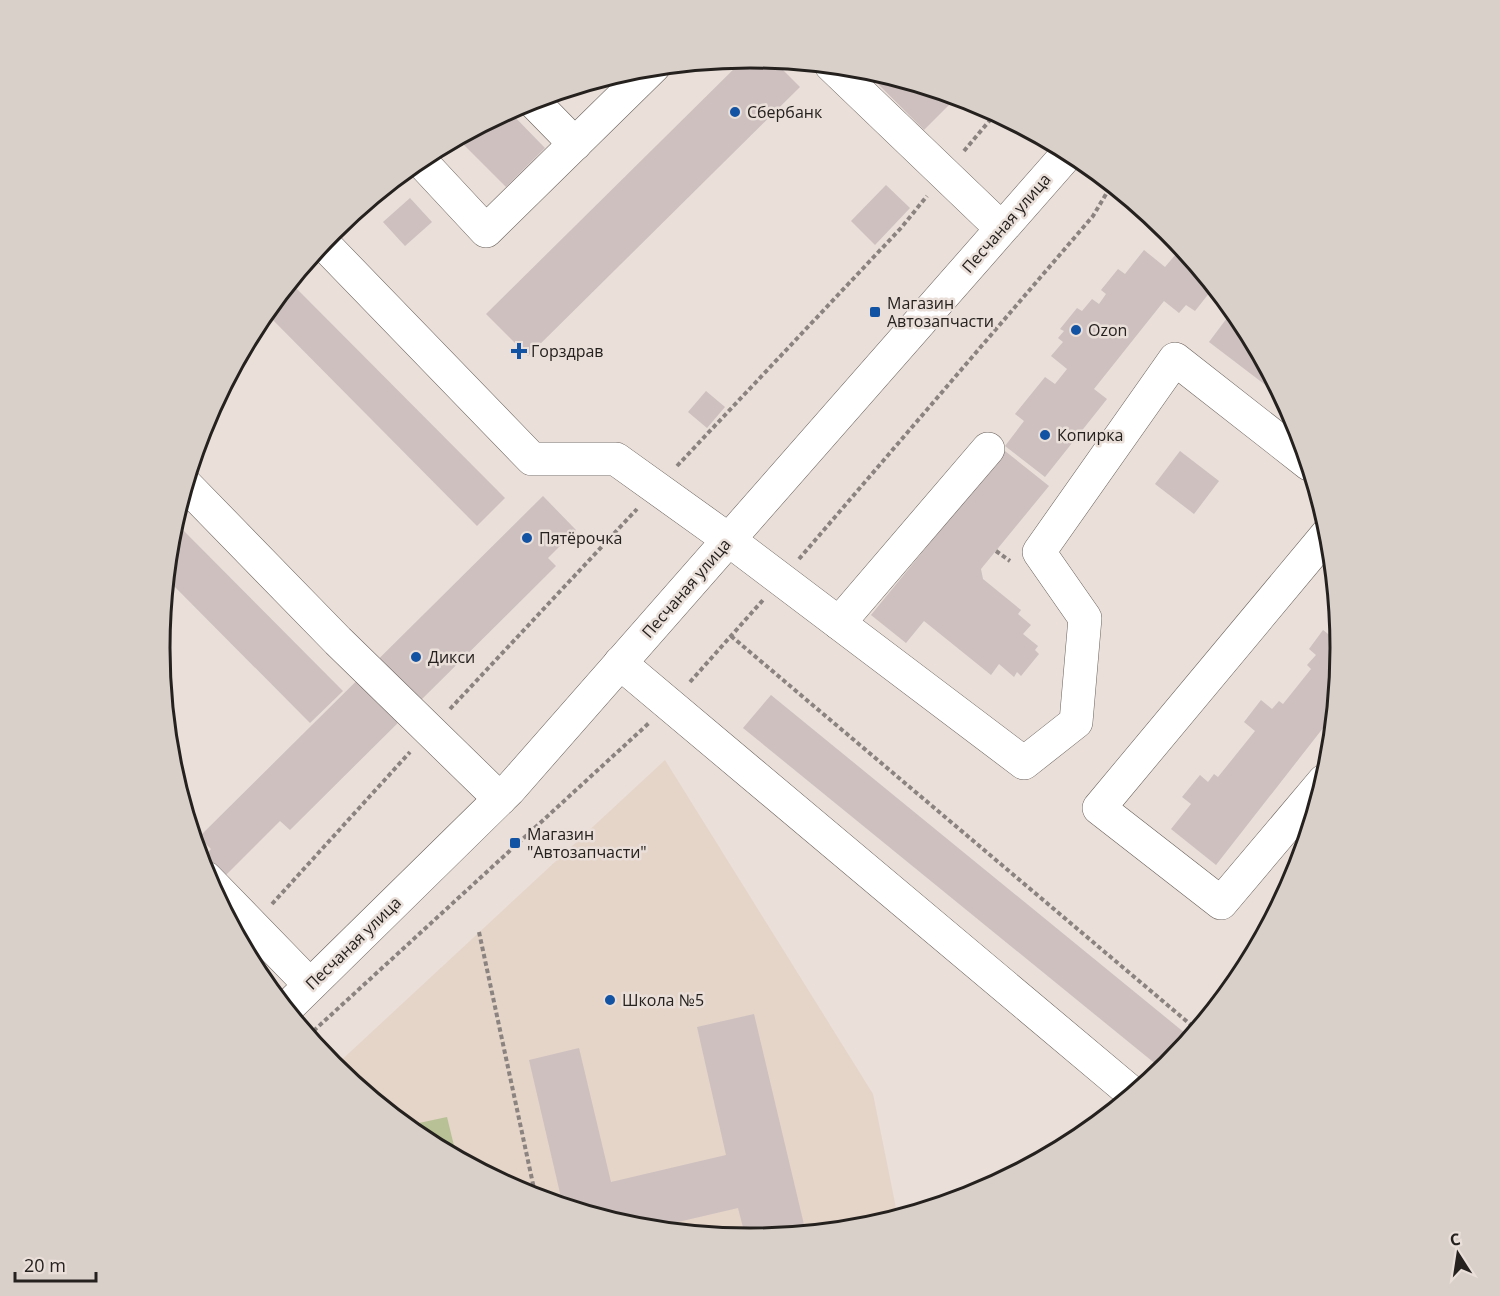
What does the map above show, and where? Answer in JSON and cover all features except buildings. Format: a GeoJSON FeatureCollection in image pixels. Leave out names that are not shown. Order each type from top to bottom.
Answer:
{"type":"FeatureCollection","features":[{"type":"Feature","properties":{"kind":"street"},"geometry":{"type":"LineString","coordinates":[[841,75],[1001,228]]}},
{"type":"Feature","properties":{"kind":"street"},"geometry":{"type":"LineString","coordinates":[[425,166],[486,231],[642,78]]}},
{"type":"Feature","properties":{"kind":"street"},"geometry":{"type":"LineString","coordinates":[[540,107],[575,144]]}},
{"type":"Feature","properties":{"kind":"street","name":"Песчаная улица"},"geometry":{"type":"LineString","coordinates":[[291,1004],[500,799],[1063,159]]}},
{"type":"Feature","properties":{"kind":"street"},"geometry":{"type":"LineString","coordinates":[[329,249],[532,459],[616,459],[782,579],[1024,763],[1076,722],[1085,618],[1039,552],[1175,359],[1298,455]]}},
{"type":"Feature","properties":{"kind":"street"},"geometry":{"type":"LineString","coordinates":[[839,623],[988,449]]}},
{"type":"Feature","properties":{"kind":"street"},"geometry":{"type":"LineString","coordinates":[[191,490],[338,641],[500,799]]}},
{"type":"Feature","properties":{"kind":"street"},"geometry":{"type":"LineString","coordinates":[[1311,796],[1221,903],[1100,808],[1320,542]]}},
{"type":"Feature","properties":{"kind":"street"},"geometry":{"type":"LineString","coordinates":[[620,663],[1127,1089]]}},
{"type":"Feature","properties":{"kind":"street"},"geometry":{"type":"LineString","coordinates":[[226,899],[310,985]]}},
{"type":"Feature","properties":{"kind":"path"},"geometry":{"type":"LineString","coordinates":[[252,925],[430,730],[901,228],[990,120]]}},
{"type":"Feature","properties":{"kind":"path"},"geometry":{"type":"LineString","coordinates":[[314,1031],[670,704],[782,579],[1092,216],[1108,191]]}},
{"type":"Feature","properties":{"kind":"path"},"geometry":{"type":"LineString","coordinates":[[731,636],[1191,1025]]}},
{"type":"Feature","properties":{"kind":"path"},"geometry":{"type":"LineString","coordinates":[[479,932],[533,1186]]}},
{"type":"Feature","properties":{"kind":"shaded area","name":"Школа №5"},"geometry":{"type":"Polygon","coordinates":[[[665,760],[873,1094],[896,1210],[826,1224],[750,1228],[674,1224],[600,1209],[528,1184],[460,1151],[397,1109],[342,1060],[665,760]]]}},
{"type":"Feature","properties":{"kind":"green space"},"geometry":{"type":"Polygon","coordinates":[[[447,1117],[454,1148],[427,1131],[417,1123],[447,1117]]]}},
{"type":"Feature","properties":{"kind":"place","name":"Сбербанк"},"geometry":{"type":"Point","coordinates":[735,112]}},
{"type":"Feature","properties":{"kind":"place","name":"Магазин Автозапчасти"},"geometry":{"type":"Point","coordinates":[875,312]}},
{"type":"Feature","properties":{"kind":"place","name":"Ozon"},"geometry":{"type":"Point","coordinates":[1076,330]}},
{"type":"Feature","properties":{"kind":"place","name":"Горздрав"},"geometry":{"type":"Point","coordinates":[519,351]}},
{"type":"Feature","properties":{"kind":"place","name":"Копирка"},"geometry":{"type":"Point","coordinates":[1045,435]}},
{"type":"Feature","properties":{"kind":"place","name":"Пятёрочка"},"geometry":{"type":"Point","coordinates":[527,538]}},
{"type":"Feature","properties":{"kind":"place","name":"Дикси"},"geometry":{"type":"Point","coordinates":[416,657]}},
{"type":"Feature","properties":{"kind":"place","name":"Магазин \"Автозапчасти\""},"geometry":{"type":"Point","coordinates":[515,843]}},
{"type":"Feature","properties":{"kind":"place","name":"Школа №5"},"geometry":{"type":"Point","coordinates":[610,1000]}}]}
